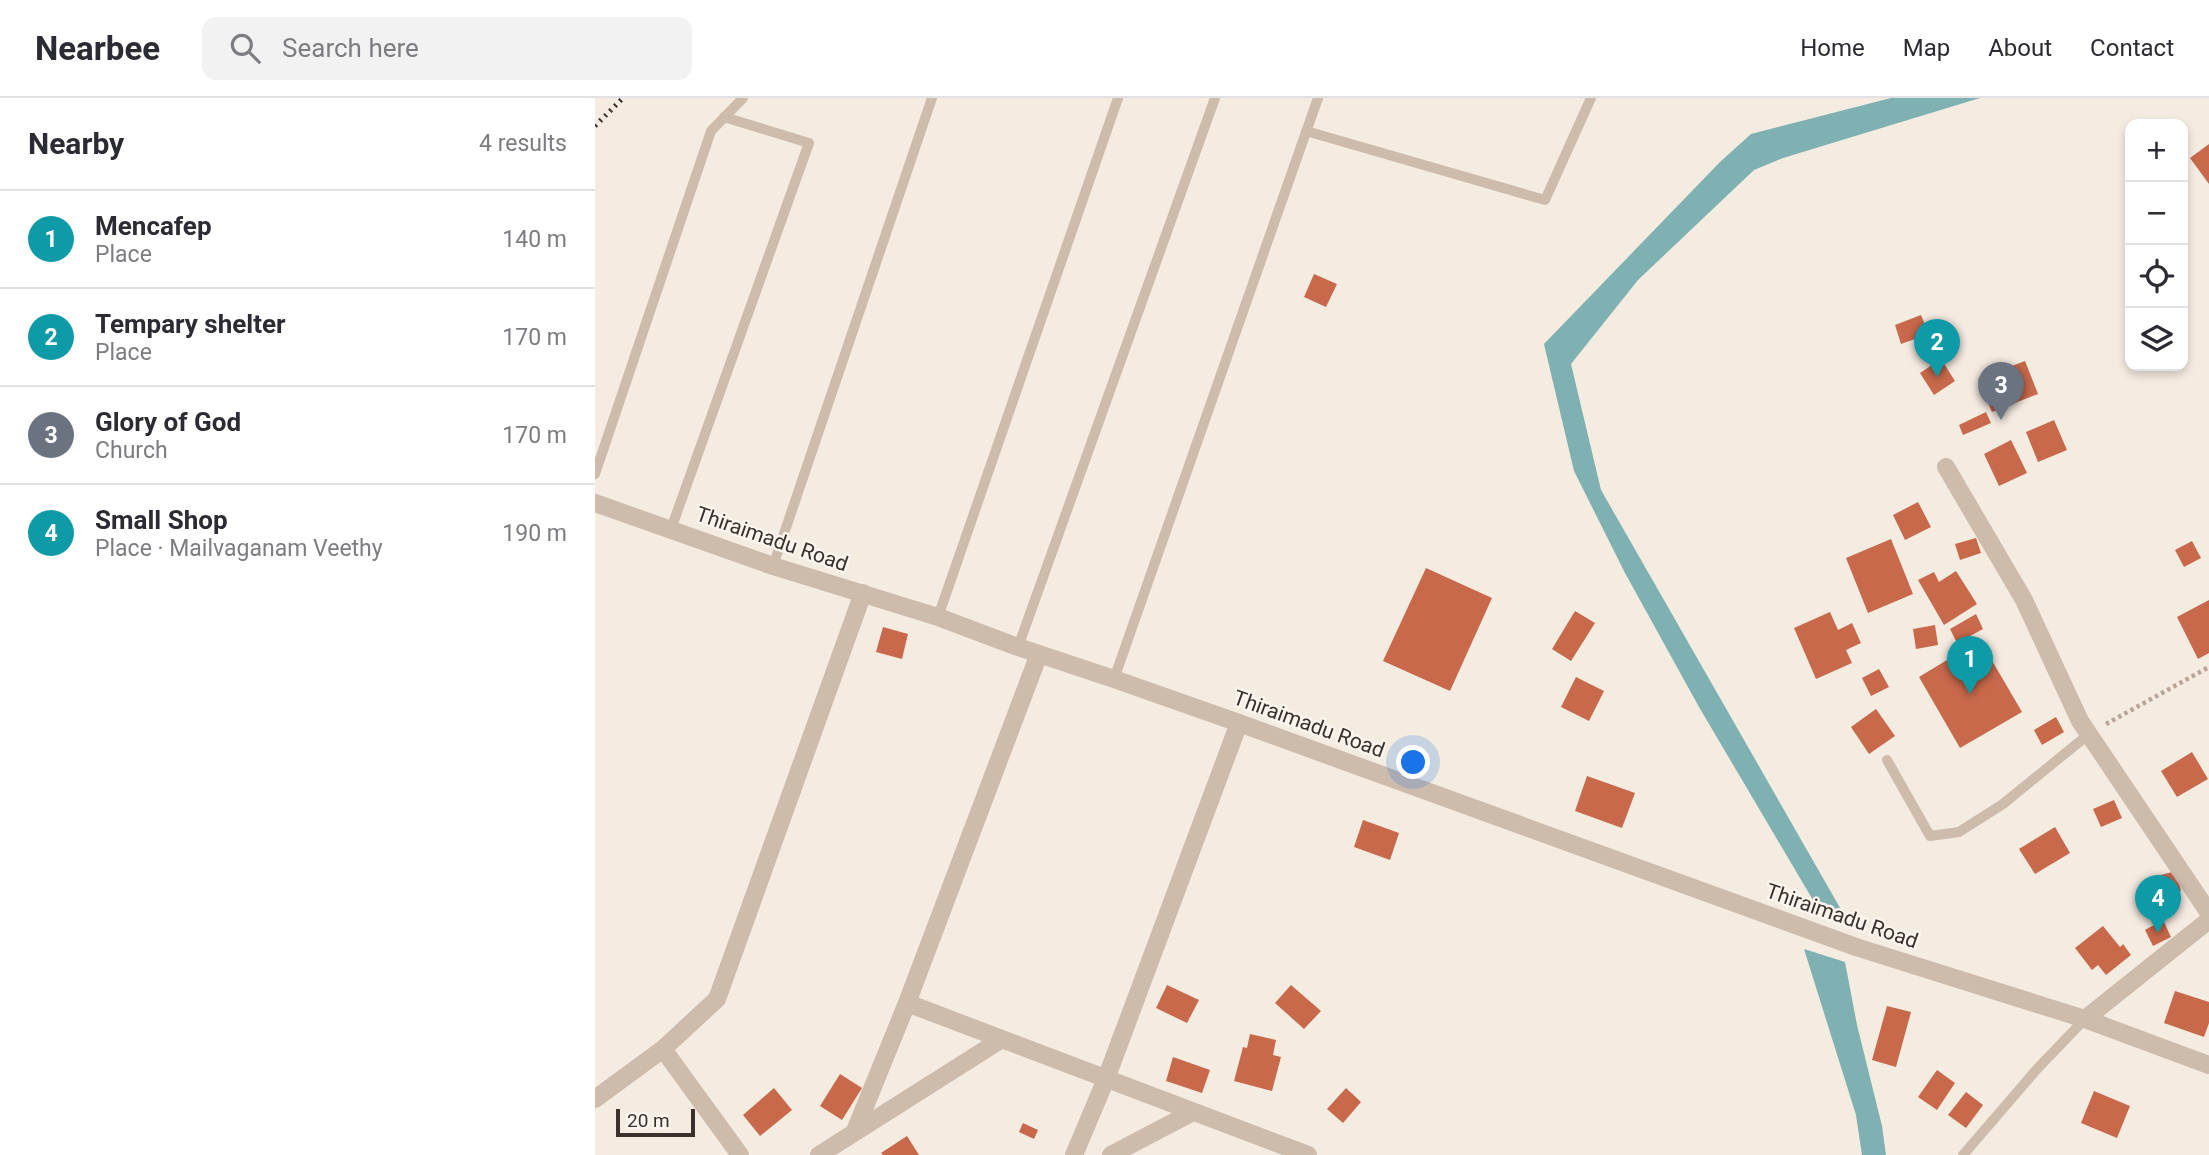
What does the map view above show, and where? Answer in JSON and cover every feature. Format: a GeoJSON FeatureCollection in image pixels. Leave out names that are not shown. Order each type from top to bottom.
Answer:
{"type":"FeatureCollection","features":[{"type":"Feature","properties":{"kind":"street"},"geometry":{"type":"LineString","coordinates":[[1947,467],[2024,600],[2080,721],[2209,913]]}},
{"type":"Feature","properties":{"kind":"street","name":"Thiraimadu Road"},"geometry":{"type":"LineString","coordinates":[[595,503],[773,566],[938,617],[1856,947],[2085,1019],[2209,1065]]}},
{"type":"Feature","properties":{"kind":"street"},"geometry":{"type":"LineString","coordinates":[[595,1099],[663,1049],[717,999],[863,593]]}},
{"type":"Feature","properties":{"kind":"street"},"geometry":{"type":"LineString","coordinates":[[855,1131],[907,1003],[1039,654]]}},
{"type":"Feature","properties":{"kind":"street"},"geometry":{"type":"LineString","coordinates":[[1074,1155],[1106,1079],[1239,723]]}},
{"type":"Feature","properties":{"kind":"street"},"geometry":{"type":"LineString","coordinates":[[2085,1019],[2209,920]]}},
{"type":"Feature","properties":{"kind":"street"},"geometry":{"type":"LineString","coordinates":[[907,1003],[1307,1155]]}},
{"type":"Feature","properties":{"kind":"street"},"geometry":{"type":"LineString","coordinates":[[819,1155],[1002,1039]]}},
{"type":"Feature","properties":{"kind":"street"},"geometry":{"type":"LineString","coordinates":[[663,1049],[740,1155]]}},
{"type":"Feature","properties":{"kind":"street"},"geometry":{"type":"LineString","coordinates":[[1111,1155],[1193,1112]]}},
{"type":"Feature","properties":{"kind":"lane"},"geometry":{"type":"LineString","coordinates":[[595,474],[711,131],[743,98]]}},
{"type":"Feature","properties":{"kind":"lane"},"geometry":{"type":"LineString","coordinates":[[773,566],[932,98]]}},
{"type":"Feature","properties":{"kind":"lane"},"geometry":{"type":"LineString","coordinates":[[938,617],[1118,98]]}},
{"type":"Feature","properties":{"kind":"lane"},"geometry":{"type":"LineString","coordinates":[[1018,647],[1215,98]]}},
{"type":"Feature","properties":{"kind":"lane"},"geometry":{"type":"LineString","coordinates":[[1114,679],[1318,98]]}},
{"type":"Feature","properties":{"kind":"lane"},"geometry":{"type":"LineString","coordinates":[[1306,131],[1545,200],[1591,98]]}},
{"type":"Feature","properties":{"kind":"lane"},"geometry":{"type":"LineString","coordinates":[[671,529],[809,143],[724,117]]}},
{"type":"Feature","properties":{"kind":"lane"},"geometry":{"type":"LineString","coordinates":[[1887,760],[1930,836],[1959,832],[2003,804],[2089,734]]}},
{"type":"Feature","properties":{"kind":"lane"},"geometry":{"type":"LineString","coordinates":[[1963,1155],[2037,1069],[2085,1019]]}},
{"type":"Feature","properties":{"kind":"path"},"geometry":{"type":"LineString","coordinates":[[2089,734],[2209,667]]}},
{"type":"Feature","properties":{"kind":"water"},"geometry":{"type":"Polygon","coordinates":[[[1891,98],[1980,98],[1783,158],[1754,170],[1638,280],[1571,364],[1601,490],[1851,927],[1820,912],[1699,707],[1625,573],[1574,471],[1544,344],[1720,162],[1751,134],[1891,98]]]}},
{"type":"Feature","properties":{"kind":"water"},"geometry":{"type":"Polygon","coordinates":[[[1804,949],[1845,962],[1857,1025],[1882,1126],[1886,1155],[1862,1155],[1856,1115],[1804,949]]]}},
{"type":"Feature","properties":{"kind":"building"},"geometry":{"type":"Polygon","coordinates":[[[2209,144],[2209,184],[2190,158],[2209,144]]]}},
{"type":"Feature","properties":{"kind":"building"},"geometry":{"type":"Polygon","coordinates":[[[1314,274],[1337,284],[1326,307],[1304,297],[1314,274]]]}},
{"type":"Feature","properties":{"kind":"building"},"geometry":{"type":"Polygon","coordinates":[[[1921,315],[1929,334],[1901,344],[1895,325],[1921,315]]]}},
{"type":"Feature","properties":{"kind":"building"},"geometry":{"type":"Polygon","coordinates":[[[1941,359],[1955,381],[1934,395],[1920,373],[1941,359]]]}},
{"type":"Feature","properties":{"kind":"building"},"geometry":{"type":"Polygon","coordinates":[[[2025,361],[2038,394],[1992,412],[1978,379],[2025,361]]]}},
{"type":"Feature","properties":{"kind":"building"},"geometry":{"type":"Polygon","coordinates":[[[1986,412],[1991,423],[1963,435],[1959,425],[1986,412]]]}},
{"type":"Feature","properties":{"kind":"building"},"geometry":{"type":"Polygon","coordinates":[[[2054,420],[2067,450],[2038,462],[2026,432],[2054,420]]]}},
{"type":"Feature","properties":{"kind":"building"},"geometry":{"type":"Polygon","coordinates":[[[2011,440],[2027,473],[1999,486],[1984,454],[2011,440]]]}},
{"type":"Feature","properties":{"kind":"building"},"geometry":{"type":"Polygon","coordinates":[[[1918,502],[1931,527],[1905,540],[1893,515],[1918,502]]]}},
{"type":"Feature","properties":{"kind":"building"},"geometry":{"type":"Polygon","coordinates":[[[1976,538],[1981,553],[1960,560],[1955,544],[1976,538]]]}},
{"type":"Feature","properties":{"kind":"building"},"geometry":{"type":"Polygon","coordinates":[[[1891,539],[1913,594],[1868,613],[1846,558],[1891,539]]]}},
{"type":"Feature","properties":{"kind":"building"},"geometry":{"type":"Polygon","coordinates":[[[2192,541],[2201,558],[2184,567],[2175,550],[2192,541]]]}},
{"type":"Feature","properties":{"kind":"building"},"geometry":{"type":"Polygon","coordinates":[[[1426,568],[1492,598],[1450,691],[1383,661],[1426,568]]]}},
{"type":"Feature","properties":{"kind":"building"},"geometry":{"type":"Polygon","coordinates":[[[1956,571],[1977,604],[1944,625],[1918,580],[1934,572],[1939,582],[1956,571]]]}},
{"type":"Feature","properties":{"kind":"building"},"geometry":{"type":"Polygon","coordinates":[[[2209,600],[2209,653],[2198,659],[2177,617],[2209,600]]]}},
{"type":"Feature","properties":{"kind":"building"},"geometry":{"type":"Polygon","coordinates":[[[1575,611],[1595,623],[1571,661],[1552,649],[1575,611]]]}},
{"type":"Feature","properties":{"kind":"building"},"geometry":{"type":"Polygon","coordinates":[[[1830,612],[1838,630],[1852,623],[1861,643],[1846,650],[1852,663],[1816,679],[1794,628],[1830,612]]]}},
{"type":"Feature","properties":{"kind":"building"},"geometry":{"type":"Polygon","coordinates":[[[1976,614],[1983,629],[1957,643],[1950,629],[1976,614]]]}},
{"type":"Feature","properties":{"kind":"building"},"geometry":{"type":"Polygon","coordinates":[[[1935,625],[1938,645],[1916,649],[1913,629],[1935,625]]]}},
{"type":"Feature","properties":{"kind":"building"},"geometry":{"type":"Polygon","coordinates":[[[883,627],[908,634],[902,659],[876,652],[883,627]]]}},
{"type":"Feature","properties":{"kind":"building"},"geometry":{"type":"Polygon","coordinates":[[[1980,640],[2022,712],[1960,748],[1919,677],[1980,640]]]}},
{"type":"Feature","properties":{"kind":"building"},"geometry":{"type":"Polygon","coordinates":[[[1879,669],[1889,687],[1871,696],[1862,678],[1879,669]]]}},
{"type":"Feature","properties":{"kind":"building"},"geometry":{"type":"Polygon","coordinates":[[[1576,677],[1604,691],[1589,721],[1561,707],[1576,677]]]}},
{"type":"Feature","properties":{"kind":"building"},"geometry":{"type":"Polygon","coordinates":[[[1876,709],[1895,736],[1869,754],[1851,727],[1876,709]]]}},
{"type":"Feature","properties":{"kind":"building"},"geometry":{"type":"Polygon","coordinates":[[[2056,717],[2064,732],[2042,745],[2034,730],[2056,717]]]}},
{"type":"Feature","properties":{"kind":"building"},"geometry":{"type":"Polygon","coordinates":[[[2192,752],[2208,779],[2177,797],[2161,771],[2192,752]]]}},
{"type":"Feature","properties":{"kind":"building"},"geometry":{"type":"Polygon","coordinates":[[[1587,776],[1635,793],[1622,828],[1575,811],[1587,776]]]}},
{"type":"Feature","properties":{"kind":"building"},"geometry":{"type":"Polygon","coordinates":[[[2114,800],[2122,818],[2101,827],[2093,809],[2114,800]]]}},
{"type":"Feature","properties":{"kind":"building"},"geometry":{"type":"Polygon","coordinates":[[[1363,820],[1399,833],[1390,860],[1354,847],[1363,820]]]}},
{"type":"Feature","properties":{"kind":"building"},"geometry":{"type":"Polygon","coordinates":[[[2055,827],[2070,853],[2035,874],[2019,849],[2055,827]]]}},
{"type":"Feature","properties":{"kind":"building"},"geometry":{"type":"Polygon","coordinates":[[[2176,871],[2181,891],[2159,897],[2153,877],[2176,871]]]}},
{"type":"Feature","properties":{"kind":"building"},"geometry":{"type":"Polygon","coordinates":[[[2163,920],[2171,937],[2153,946],[2145,930],[2163,920]]]}},
{"type":"Feature","properties":{"kind":"building"},"geometry":{"type":"Polygon","coordinates":[[[2103,926],[2120,947],[2123,944],[2131,955],[2106,975],[2098,965],[2092,970],[2075,948],[2103,926]]]}},
{"type":"Feature","properties":{"kind":"building"},"geometry":{"type":"Polygon","coordinates":[[[1167,985],[1199,1000],[1187,1023],[1156,1008],[1167,985]]]}},
{"type":"Feature","properties":{"kind":"building"},"geometry":{"type":"Polygon","coordinates":[[[1291,985],[1321,1011],[1304,1029],[1275,1003],[1291,985]]]}},
{"type":"Feature","properties":{"kind":"building"},"geometry":{"type":"Polygon","coordinates":[[[2175,991],[2209,1002],[2209,1023],[2204,1037],[2164,1023],[2175,991]]]}},
{"type":"Feature","properties":{"kind":"building"},"geometry":{"type":"Polygon","coordinates":[[[1887,1006],[1911,1012],[1896,1067],[1872,1060],[1887,1006]]]}},
{"type":"Feature","properties":{"kind":"building"},"geometry":{"type":"Polygon","coordinates":[[[1250,1034],[1276,1040],[1273,1055],[1281,1057],[1272,1091],[1234,1081],[1243,1047],[1247,1048],[1250,1034]]]}},
{"type":"Feature","properties":{"kind":"building"},"geometry":{"type":"Polygon","coordinates":[[[1173,1057],[1210,1070],[1202,1093],[1166,1081],[1173,1057]]]}},
{"type":"Feature","properties":{"kind":"building"},"geometry":{"type":"Polygon","coordinates":[[[1937,1070],[1955,1083],[1937,1110],[1918,1097],[1937,1070]]]}},
{"type":"Feature","properties":{"kind":"building"},"geometry":{"type":"Polygon","coordinates":[[[840,1074],[862,1088],[842,1120],[820,1106],[840,1074]]]}},
{"type":"Feature","properties":{"kind":"building"},"geometry":{"type":"Polygon","coordinates":[[[774,1088],[792,1110],[760,1136],[743,1115],[774,1088]]]}},
{"type":"Feature","properties":{"kind":"building"},"geometry":{"type":"Polygon","coordinates":[[[1346,1088],[1361,1102],[1343,1123],[1327,1109],[1346,1088]]]}},
{"type":"Feature","properties":{"kind":"building"},"geometry":{"type":"Polygon","coordinates":[[[2094,1091],[2130,1106],[2117,1138],[2081,1123],[2094,1091]]]}},
{"type":"Feature","properties":{"kind":"building"},"geometry":{"type":"Polygon","coordinates":[[[1966,1092],[1983,1105],[1966,1128],[1948,1115],[1966,1092]]]}},
{"type":"Feature","properties":{"kind":"building"},"geometry":{"type":"Polygon","coordinates":[[[1023,1123],[1038,1130],[1034,1139],[1019,1132],[1023,1123]]]}},
{"type":"Feature","properties":{"kind":"building"},"geometry":{"type":"Polygon","coordinates":[[[907,1136],[919,1155],[881,1153],[907,1136]]]}},
{"type":"Feature","properties":{"kind":"railway"},"geometry":{"type":"LineString","coordinates":[[595,126],[623,98]]}},
{"type":"Feature","properties":{"kind":"place","name":"Tempary shelter"},"geometry":{"type":"Point","coordinates":[1937,377]}},
{"type":"Feature","properties":{"kind":"place","name":"Glory of God"},"geometry":{"type":"Point","coordinates":[2001,420]}},
{"type":"Feature","properties":{"kind":"place","name":"Mencafep"},"geometry":{"type":"Point","coordinates":[1970,694]}},
{"type":"Feature","properties":{"kind":"place","name":"Small Shop"},"geometry":{"type":"Point","coordinates":[2158,933]}}]}
